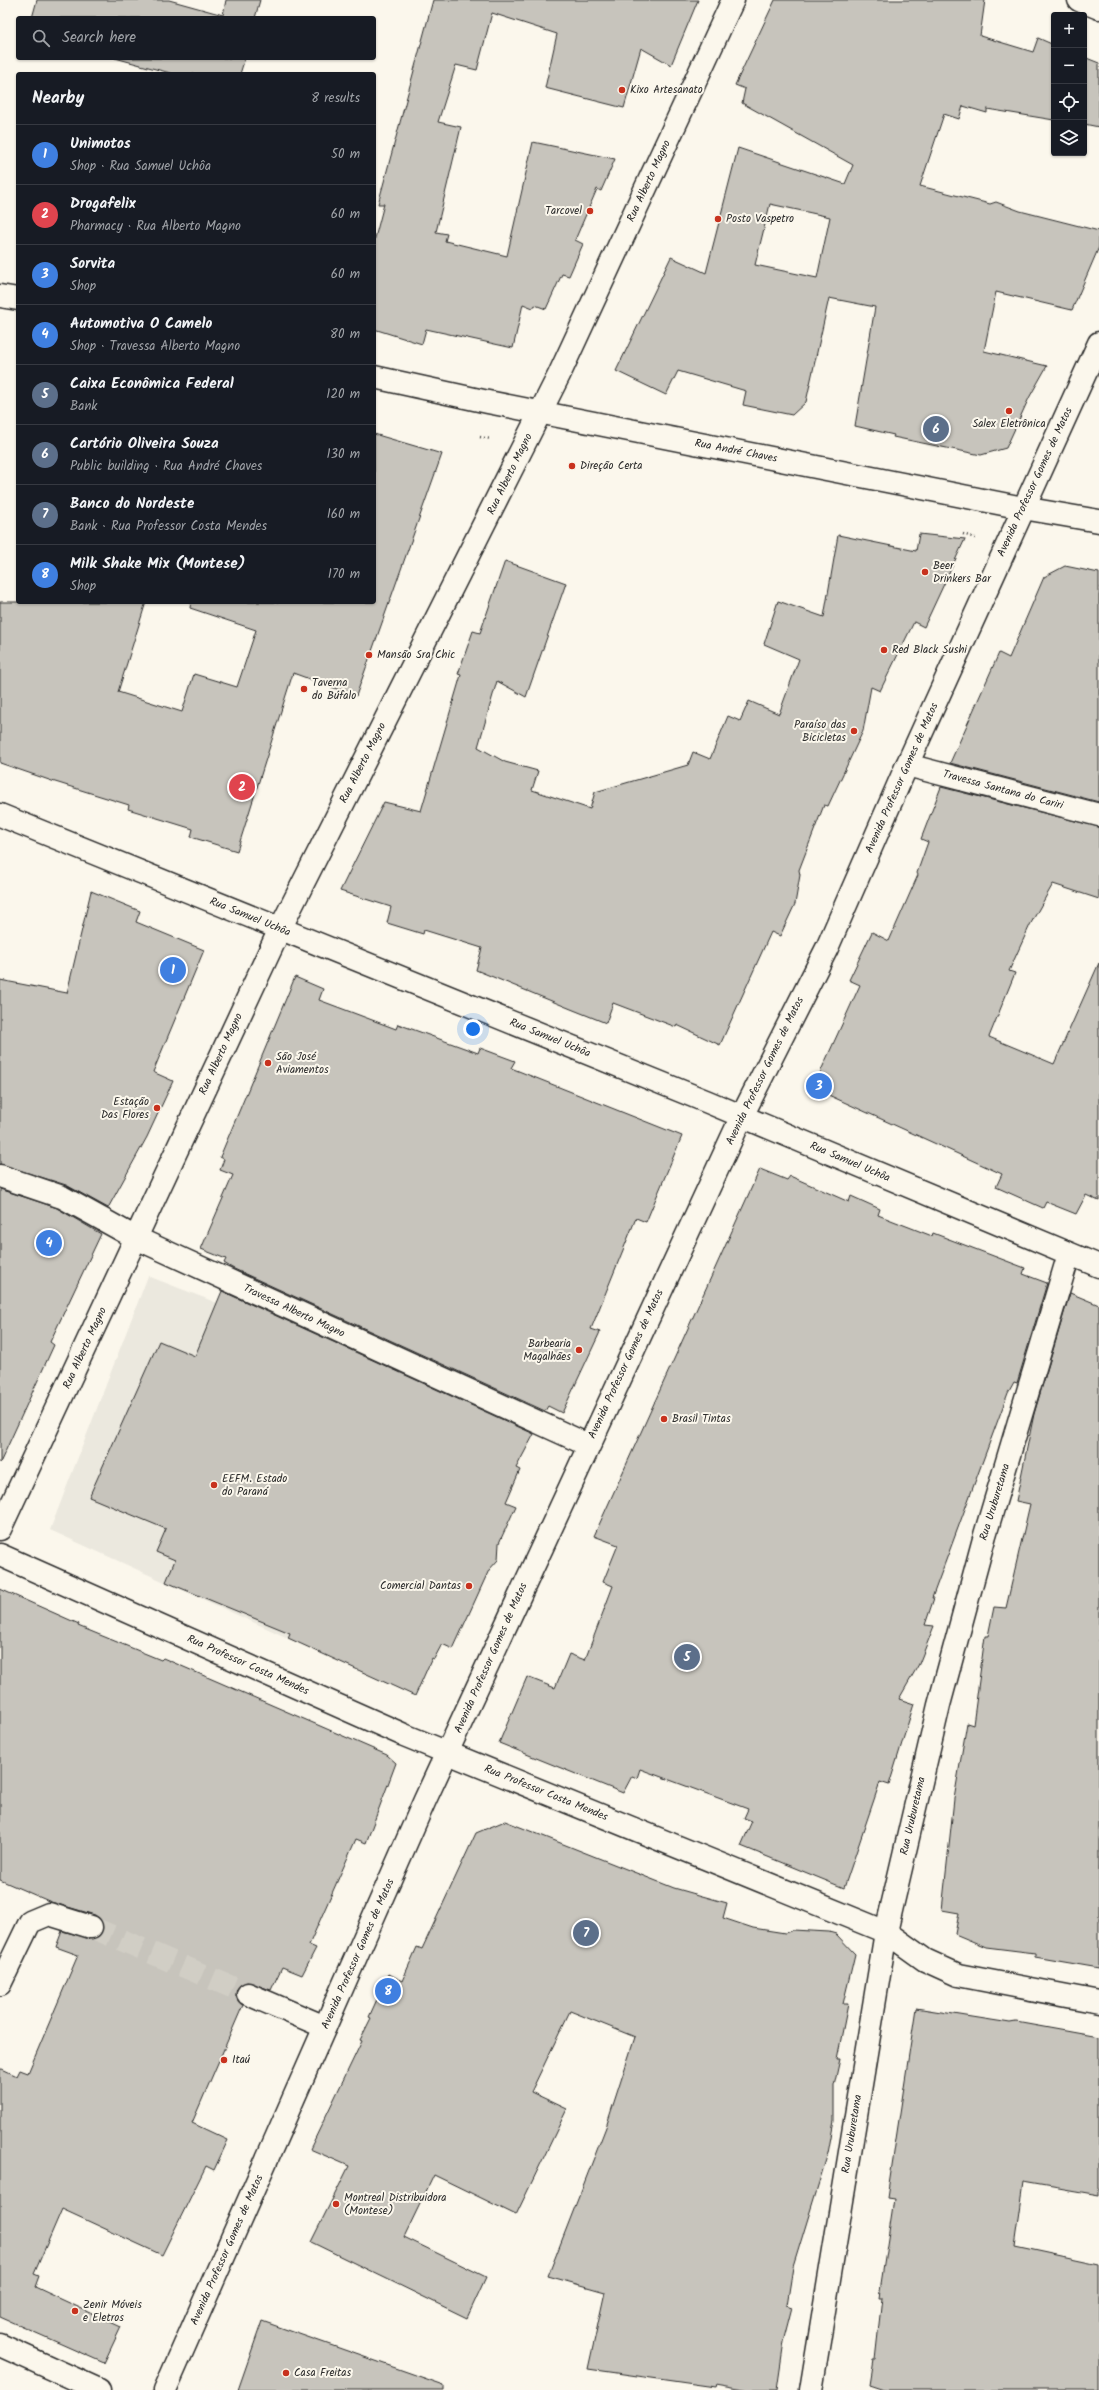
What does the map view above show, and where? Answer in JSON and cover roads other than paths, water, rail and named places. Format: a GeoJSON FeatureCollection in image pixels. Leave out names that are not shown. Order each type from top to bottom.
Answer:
{"type":"FeatureCollection","features":[{"type":"Feature","properties":{"kind":"street","name":"Rua Alberto Magno"},"geometry":{"type":"LineString","coordinates":[[0,1529],[280,929],[540,413],[732,0]]}},
{"type":"Feature","properties":{"kind":"street"},"geometry":{"type":"LineString","coordinates":[[1079,0],[1099,8]]}},
{"type":"Feature","properties":{"kind":"street"},"geometry":{"type":"LineString","coordinates":[[0,296],[16,300]]}},
{"type":"Feature","properties":{"kind":"street","name":"Avenida Professor Gomes de Matos"},"geometry":{"type":"LineString","coordinates":[[165,2390],[425,1800],[448,1753],[588,1445],[742,1116],[827,948],[907,765],[1099,343]]}},
{"type":"Feature","properties":{"kind":"street","name":"Rua André Chaves"},"geometry":{"type":"LineString","coordinates":[[376,377],[540,413],[1023,508],[1099,521]]}},
{"type":"Feature","properties":{"kind":"street","name":"Travessa Santana do Cariri"},"geometry":{"type":"LineString","coordinates":[[907,765],[1099,815]]}},
{"type":"Feature","properties":{"kind":"street","name":"Rua Samuel Uchôa"},"geometry":{"type":"LineString","coordinates":[[0,815],[742,1116],[1099,1266]]}},
{"type":"Feature","properties":{"kind":"street","name":"Travessa Alberto Magno"},"geometry":{"type":"LineString","coordinates":[[0,1176],[62,1197],[136,1238],[588,1445]]}},
{"type":"Feature","properties":{"kind":"street","name":"Rua Uruburetama"},"geometry":{"type":"LineString","coordinates":[[811,2390],[886,1932],[939,1705],[984,1535],[1069,1254]]}},
{"type":"Feature","properties":{"kind":"street","name":"Rua Professor Costa Mendes"},"geometry":{"type":"LineString","coordinates":[[0,1555],[448,1753],[886,1932],[924,1960],[958,1975],[1099,2002]]}},
{"type":"Feature","properties":{"kind":"street"},"geometry":{"type":"LineString","coordinates":[[0,1984],[30,1922],[49,1914],[91,1927]]}},
{"type":"Feature","properties":{"kind":"street"},"geometry":{"type":"LineString","coordinates":[[248,1994],[325,2027]]}},
{"type":"Feature","properties":{"kind":"street"},"geometry":{"type":"LineString","coordinates":[[0,2345],[100,2390]]}},
{"type":"Feature","properties":{"kind":"tunnel"},"geometry":{"type":"LineString","coordinates":[[91,1927],[248,1994]]}},
{"type":"Feature","properties":{"kind":"place","name":"Kixo Artesanato"},"geometry":{"type":"Point","coordinates":[622,90]}},
{"type":"Feature","properties":{"kind":"place","name":"Tarcovel"},"geometry":{"type":"Point","coordinates":[590,211]}},
{"type":"Feature","properties":{"kind":"place","name":"Posto Vaspetro"},"geometry":{"type":"Point","coordinates":[718,219]}},
{"type":"Feature","properties":{"kind":"place","name":"Salex Eletrônica"},"geometry":{"type":"Point","coordinates":[1009,411]}},
{"type":"Feature","properties":{"kind":"place","name":"Cartório Oliveira Souza"},"geometry":{"type":"Point","coordinates":[936,429]}},
{"type":"Feature","properties":{"kind":"place","name":"Direção Certa"},"geometry":{"type":"Point","coordinates":[572,466]}},
{"type":"Feature","properties":{"kind":"place","name":"Beer Drinkers Bar"},"geometry":{"type":"Point","coordinates":[925,572]}},
{"type":"Feature","properties":{"kind":"place","name":"Red Black Sushi"},"geometry":{"type":"Point","coordinates":[884,650]}},
{"type":"Feature","properties":{"kind":"place","name":"Mansão Sra Chic"},"geometry":{"type":"Point","coordinates":[369,655]}},
{"type":"Feature","properties":{"kind":"place","name":"Taverna do Búfalo"},"geometry":{"type":"Point","coordinates":[304,689]}},
{"type":"Feature","properties":{"kind":"place","name":"Paraíso das Bicicletas"},"geometry":{"type":"Point","coordinates":[854,731]}},
{"type":"Feature","properties":{"kind":"place","name":"Drogafelix"},"geometry":{"type":"Point","coordinates":[242,787]}},
{"type":"Feature","properties":{"kind":"place","name":"Unimotos"},"geometry":{"type":"Point","coordinates":[173,970]}},
{"type":"Feature","properties":{"kind":"place","name":"São José Aviamentos"},"geometry":{"type":"Point","coordinates":[268,1063]}},
{"type":"Feature","properties":{"kind":"place","name":"Sorvita"},"geometry":{"type":"Point","coordinates":[819,1086]}},
{"type":"Feature","properties":{"kind":"place","name":"Estação Das Flores"},"geometry":{"type":"Point","coordinates":[157,1108]}},
{"type":"Feature","properties":{"kind":"place","name":"Automotiva O Camelo"},"geometry":{"type":"Point","coordinates":[49,1243]}},
{"type":"Feature","properties":{"kind":"place","name":"Barbearia Magalhães"},"geometry":{"type":"Point","coordinates":[579,1350]}},
{"type":"Feature","properties":{"kind":"place","name":"Brasil Tintas"},"geometry":{"type":"Point","coordinates":[664,1419]}},
{"type":"Feature","properties":{"kind":"place","name":"EEFM. Estado do Paraná"},"geometry":{"type":"Point","coordinates":[214,1485]}},
{"type":"Feature","properties":{"kind":"place","name":"Comercial Dantas"},"geometry":{"type":"Point","coordinates":[469,1586]}},
{"type":"Feature","properties":{"kind":"place","name":"Caixa Econômica Federal"},"geometry":{"type":"Point","coordinates":[687,1657]}},
{"type":"Feature","properties":{"kind":"place","name":"Banco do Nordeste"},"geometry":{"type":"Point","coordinates":[586,1933]}},
{"type":"Feature","properties":{"kind":"place","name":"Milk Shake Mix (Montese)"},"geometry":{"type":"Point","coordinates":[388,1991]}},
{"type":"Feature","properties":{"kind":"place","name":"Itaú"},"geometry":{"type":"Point","coordinates":[224,2060]}},
{"type":"Feature","properties":{"kind":"place","name":"Montreal Distribuidora (Montese)"},"geometry":{"type":"Point","coordinates":[336,2204]}},
{"type":"Feature","properties":{"kind":"place","name":"Zenir Móveis e Eletros"},"geometry":{"type":"Point","coordinates":[75,2311]}},
{"type":"Feature","properties":{"kind":"place","name":"Casa Freitas"},"geometry":{"type":"Point","coordinates":[286,2373]}}]}
